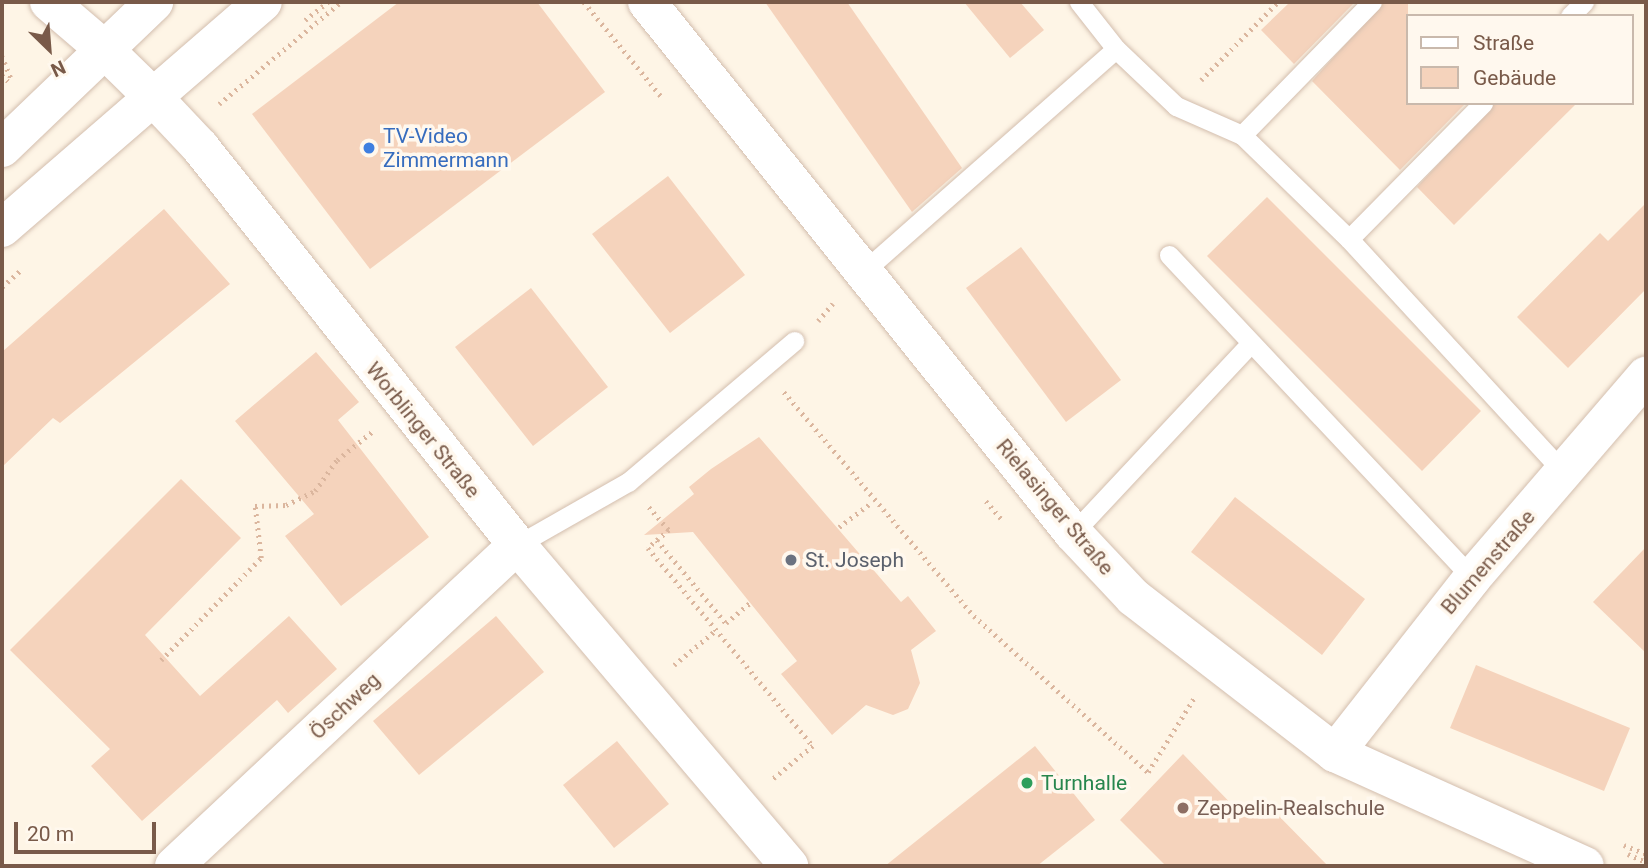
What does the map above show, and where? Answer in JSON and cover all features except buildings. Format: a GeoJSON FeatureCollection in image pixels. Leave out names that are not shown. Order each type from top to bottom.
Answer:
{"type":"FeatureCollection","features":[{"type":"Feature","properties":{"kind":"street","name":"Worblinger Straße"},"geometry":{"type":"LineString","coordinates":[[49,2],[105,50],[200,147],[402,405],[517,545],[743,807],[789,866]]}},
{"type":"Feature","properties":{"kind":"street"},"geometry":{"type":"LineString","coordinates":[[2,148],[154,2]]}},
{"type":"Feature","properties":{"kind":"street"},"geometry":{"type":"LineString","coordinates":[[2,229],[263,2]]}},
{"type":"Feature","properties":{"kind":"street","name":"Rielasinger Straße"},"geometry":{"type":"LineString","coordinates":[[647,2],[865,270],[1073,533],[1133,597],[1335,753],[1576,864]]}},
{"type":"Feature","properties":{"kind":"street","name":"Blumenstraße"},"geometry":{"type":"LineString","coordinates":[[1335,753],[1472,578],[1565,474],[1646,376]]}},
{"type":"Feature","properties":{"kind":"street","name":"Öschweg"},"geometry":{"type":"LineString","coordinates":[[174,866],[517,545]]}},
{"type":"Feature","properties":{"kind":"lane"},"geometry":{"type":"LineString","coordinates":[[1079,2],[1116,49],[1176,106],[1242,135],[1349,239],[1565,474]]}},
{"type":"Feature","properties":{"kind":"lane"},"geometry":{"type":"LineString","coordinates":[[1242,135],[1372,2]]}},
{"type":"Feature","properties":{"kind":"lane"},"geometry":{"type":"LineString","coordinates":[[865,270],[1116,49]]}},
{"type":"Feature","properties":{"kind":"lane"},"geometry":{"type":"LineString","coordinates":[[1349,239],[1481,105]]}},
{"type":"Feature","properties":{"kind":"lane"},"geometry":{"type":"LineString","coordinates":[[1169,255],[1472,578]]}},
{"type":"Feature","properties":{"kind":"lane"},"geometry":{"type":"LineString","coordinates":[[517,545],[628,482],[794,341]]}},
{"type":"Feature","properties":{"kind":"lane"},"geometry":{"type":"LineString","coordinates":[[1073,533],[1251,343]]}},
{"type":"Feature","properties":{"kind":"path"},"geometry":{"type":"LineString","coordinates":[[1176,106],[1278,2]]}},
{"type":"Feature","properties":{"kind":"path"},"geometry":{"type":"LineString","coordinates":[[2,56],[14,87]]}},
{"type":"Feature","properties":{"kind":"path"},"geometry":{"type":"LineString","coordinates":[[764,367],[871,503],[974,616],[1148,772],[1217,662]]}},
{"type":"Feature","properties":{"kind":"path"},"geometry":{"type":"LineString","coordinates":[[160,660],[261,558],[255,506],[286,505],[315,491],[337,460],[402,405]]}},
{"type":"Feature","properties":{"kind":"path"},"geometry":{"type":"LineString","coordinates":[[628,482],[669,530],[648,548],[813,746],[743,807]]}},
{"type":"Feature","properties":{"kind":"path"},"geometry":{"type":"LineString","coordinates":[[839,527],[871,503]]}},
{"type":"Feature","properties":{"kind":"path"},"geometry":{"type":"LineString","coordinates":[[657,540],[726,623],[750,603]]}},
{"type":"Feature","properties":{"kind":"path"},"geometry":{"type":"LineString","coordinates":[[641,688],[716,630]]}},
{"type":"Feature","properties":{"kind":"place","name":"TV-Video Zimmermann"},"geometry":{"type":"Point","coordinates":[369,148]}},
{"type":"Feature","properties":{"kind":"place","name":"St. Joseph"},"geometry":{"type":"Point","coordinates":[791,560]}},
{"type":"Feature","properties":{"kind":"place","name":"Turnhalle"},"geometry":{"type":"Point","coordinates":[1027,783]}},
{"type":"Feature","properties":{"kind":"place","name":"Zeppelin-Realschule"},"geometry":{"type":"Point","coordinates":[1183,808]}}]}
